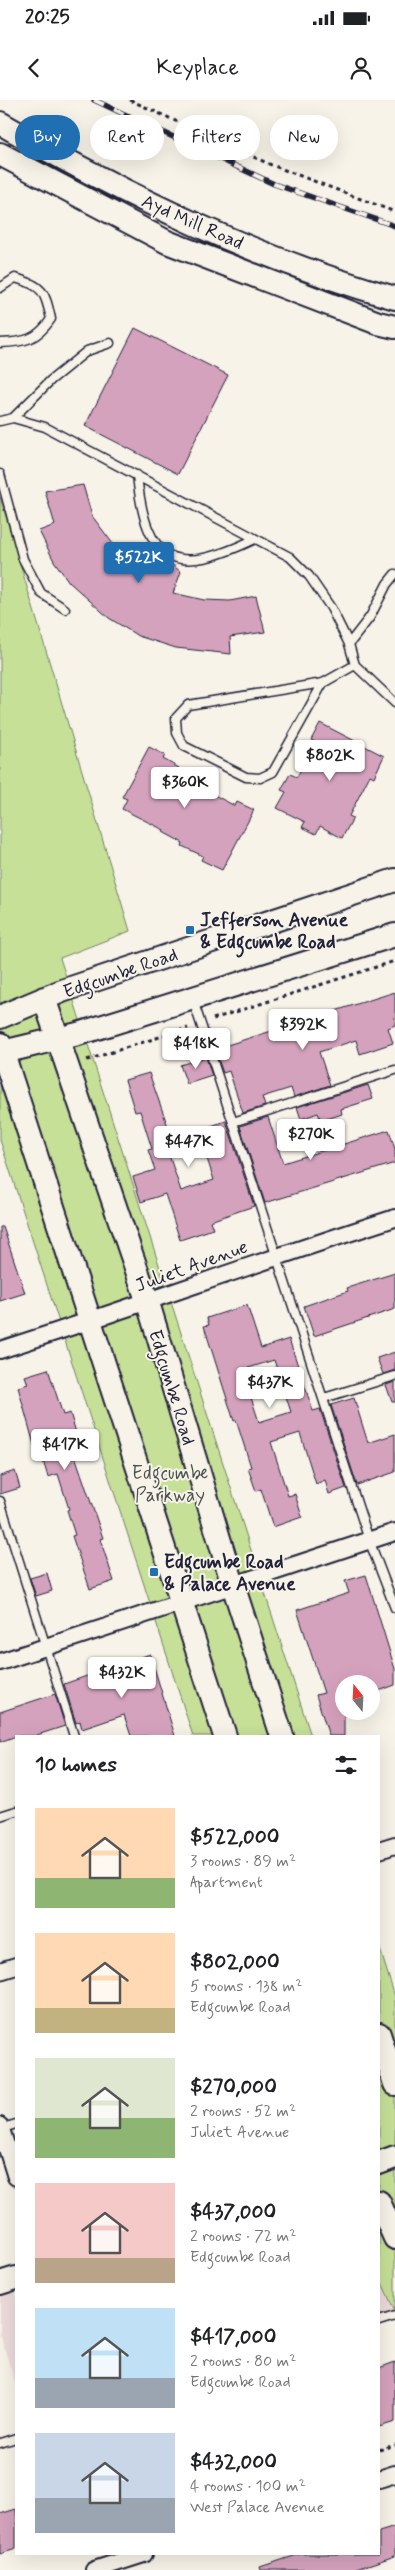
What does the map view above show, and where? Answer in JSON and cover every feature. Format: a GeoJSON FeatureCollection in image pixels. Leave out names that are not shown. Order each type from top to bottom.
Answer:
{"type":"FeatureCollection","features":[{"type":"Feature","properties":{"kind":"street","name":"Ayd Mill Road"},"geometry":{"type":"LineString","coordinates":[[0,122],[66,161],[212,232],[347,284],[395,298]]}},
{"type":"Feature","properties":{"kind":"street","name":"Ayd Mill Road"},"geometry":{"type":"LineString","coordinates":[[0,154],[167,242],[395,327]]}},
{"type":"Feature","properties":{"kind":"street","name":"Edgcumbe Road"},"geometry":{"type":"LineString","coordinates":[[0,1017],[44,998],[261,923],[395,880]]}},
{"type":"Feature","properties":{"kind":"street"},"geometry":{"type":"LineString","coordinates":[[225,1735],[1,1050],[59,1040],[193,1000],[395,935]]}},
{"type":"Feature","properties":{"kind":"street","name":"Edgcumbe Road"},"geometry":{"type":"LineString","coordinates":[[44,998],[148,1302],[233,1586],[282,1735]]}},
{"type":"Feature","properties":{"kind":"street","name":"Juliet Avenue"},"geometry":{"type":"LineString","coordinates":[[0,1350],[148,1302],[276,1256],[395,1218]]}},
{"type":"Feature","properties":{"kind":"street"},"geometry":{"type":"LineString","coordinates":[[0,1662],[395,1532]]}},
{"type":"Feature","properties":{"kind":"street"},"geometry":{"type":"LineString","coordinates":[[380,1850],[395,1845]]}},
{"type":"Feature","properties":{"kind":"street"},"geometry":{"type":"LineString","coordinates":[[0,1971],[15,1966]]}},
{"type":"Feature","properties":{"kind":"street"},"geometry":{"type":"LineString","coordinates":[[380,2037],[395,2084]]}},
{"type":"Feature","properties":{"kind":"street"},"geometry":{"type":"LineString","coordinates":[[4,2127],[15,2173]]}},
{"type":"Feature","properties":{"kind":"street"},"geometry":{"type":"LineString","coordinates":[[380,2163],[395,2157]]}},
{"type":"Feature","properties":{"kind":"street"},"geometry":{"type":"LineString","coordinates":[[380,2204],[395,2238]]}},
{"type":"Feature","properties":{"kind":"street"},"geometry":{"type":"LineString","coordinates":[[0,2283],[15,2278]]}},
{"type":"Feature","properties":{"kind":"street"},"geometry":{"type":"LineString","coordinates":[[380,2479],[395,2474]]}},
{"type":"Feature","properties":{"kind":"street"},"geometry":{"type":"LineString","coordinates":[[94,2570],[141,2558]]}},
{"type":"Feature","properties":{"kind":"lane"},"geometry":{"type":"LineString","coordinates":[[0,288],[15,278],[34,283],[47,298],[51,318],[41,334],[19,342],[0,343]]}},
{"type":"Feature","properties":{"kind":"lane"},"geometry":{"type":"LineString","coordinates":[[0,422],[13,418],[51,380],[87,351],[110,343]]}},
{"type":"Feature","properties":{"kind":"lane"},"geometry":{"type":"LineString","coordinates":[[13,418],[45,427],[290,557],[309,576],[331,608],[349,644],[355,665],[361,673],[395,702]]}},
{"type":"Feature","properties":{"kind":"lane"},"geometry":{"type":"LineString","coordinates":[[0,474],[23,559],[41,593],[65,608]]}},
{"type":"Feature","properties":{"kind":"lane"},"geometry":{"type":"LineString","coordinates":[[137,475],[140,503],[148,532],[162,551],[178,559],[199,560],[223,554],[256,539]]}},
{"type":"Feature","properties":{"kind":"lane"},"geometry":{"type":"LineString","coordinates":[[349,644],[370,617],[387,584],[395,574]]}},
{"type":"Feature","properties":{"kind":"lane"},"geometry":{"type":"LineString","coordinates":[[323,683],[273,772],[260,778],[246,777],[184,746],[177,733],[176,718],[188,705],[323,683],[355,665]]}},
{"type":"Feature","properties":{"kind":"lane"},"geometry":{"type":"LineString","coordinates":[[193,1000],[369,1540],[395,1608]]}},
{"type":"Feature","properties":{"kind":"lane"},"geometry":{"type":"LineString","coordinates":[[232,1122],[395,1070]]}},
{"type":"Feature","properties":{"kind":"lane"},"geometry":{"type":"LineString","coordinates":[[324,1398],[395,1376]]}},
{"type":"Feature","properties":{"kind":"lane"},"geometry":{"type":"LineString","coordinates":[[0,1502],[74,1735]]}},
{"type":"Feature","properties":{"kind":"lane"},"geometry":{"type":"LineString","coordinates":[[0,1816],[15,1811]]}},
{"type":"Feature","properties":{"kind":"lane"},"geometry":{"type":"LineString","coordinates":[[380,2321],[395,2316]]}},
{"type":"Feature","properties":{"kind":"lane"},"geometry":{"type":"LineString","coordinates":[[0,2443],[15,2438]]}},
{"type":"Feature","properties":{"kind":"path"},"geometry":{"type":"LineString","coordinates":[[130,100],[268,164],[395,212]]}},
{"type":"Feature","properties":{"kind":"path"},"geometry":{"type":"LineString","coordinates":[[82,1062],[395,961]]}},
{"type":"Feature","properties":{"kind":"path"},"geometry":{"type":"LineString","coordinates":[[380,2450],[395,2445]]}},
{"type":"Feature","properties":{"kind":"shaded area"},"geometry":{"type":"Polygon","coordinates":[[[380,2278],[395,2312],[395,2320],[380,2326],[380,2278]]]}},
{"type":"Feature","properties":{"kind":"shaded area"},"geometry":{"type":"Polygon","coordinates":[[[15,2279],[15,2383],[0,2334],[0,2284],[15,2279]]]}},
{"type":"Feature","properties":{"kind":"green space","name":"Edgcumbe Parkway"},"geometry":{"type":"Polygon","coordinates":[[[0,497],[130,931],[60,958],[311,1735],[193,1735],[0,1140],[0,497]]]}},
{"type":"Feature","properties":{"kind":"green space"},"geometry":{"type":"Polygon","coordinates":[[[380,1949],[395,1997],[395,2312],[380,2278],[380,1949]]]}},
{"type":"Feature","properties":{"kind":"building"},"geometry":{"type":"Polygon","coordinates":[[[135,328],[228,375],[178,474],[85,426],[135,328]]]}},
{"type":"Feature","properties":{"kind":"building"},"geometry":{"type":"Polygon","coordinates":[[[83,485],[92,516],[129,565],[149,546],[181,572],[173,593],[204,600],[230,601],[256,596],[265,632],[230,637],[231,654],[176,648],[138,636],[109,618],[69,582],[54,561],[39,531],[55,525],[45,491],[83,485]]]}},
{"type":"Feature","properties":{"kind":"building"},"geometry":{"type":"Polygon","coordinates":[[[320,723],[384,756],[374,777],[370,775],[349,816],[353,818],[342,838],[320,826],[316,834],[302,827],[305,822],[277,808],[286,792],[281,790],[290,774],[297,777],[315,742],[311,740],[320,723]]]}},
{"type":"Feature","properties":{"kind":"building"},"geometry":{"type":"Polygon","coordinates":[[[149,747],[165,755],[163,759],[179,768],[178,770],[202,782],[199,787],[235,806],[237,802],[254,810],[222,870],[201,860],[203,856],[182,846],[183,843],[163,832],[164,830],[122,809],[127,799],[122,797],[149,747]]]}},
{"type":"Feature","properties":{"kind":"building"},"geometry":{"type":"Polygon","coordinates":[[[395,992],[395,1025],[388,1028],[393,1043],[360,1054],[356,1040],[319,1052],[330,1085],[294,1097],[291,1088],[262,1097],[265,1106],[243,1113],[229,1071],[223,1073],[216,1053],[222,1051],[221,1047],[395,992]]]}},
{"type":"Feature","properties":{"kind":"building"},"geometry":{"type":"Polygon","coordinates":[[[206,1057],[212,1076],[187,1084],[180,1065],[206,1057]]]}},
{"type":"Feature","properties":{"kind":"building"},"geometry":{"type":"Polygon","coordinates":[[[149,1073],[177,1152],[169,1155],[181,1191],[214,1180],[199,1134],[204,1132],[202,1129],[226,1121],[254,1206],[210,1221],[213,1229],[180,1240],[165,1194],[141,1202],[133,1177],[155,1170],[148,1150],[152,1149],[140,1111],[135,1112],[125,1080],[149,1073]]]}},
{"type":"Feature","properties":{"kind":"building"},"geometry":{"type":"Polygon","coordinates":[[[368,1085],[373,1099],[341,1109],[342,1114],[321,1121],[318,1113],[301,1119],[297,1107],[368,1085]]]}},
{"type":"Feature","properties":{"kind":"building"},"geometry":{"type":"Polygon","coordinates":[[[268,1117],[283,1163],[389,1130],[395,1149],[395,1163],[265,1203],[240,1126],[268,1117]]]}},
{"type":"Feature","properties":{"kind":"building"},"geometry":{"type":"Polygon","coordinates":[[[0,1227],[3,1227],[25,1293],[0,1301],[0,1227]]]}},
{"type":"Feature","properties":{"kind":"building"},"geometry":{"type":"Polygon","coordinates":[[[395,1273],[395,1309],[314,1336],[304,1306],[348,1291],[347,1288],[395,1273]]]}},
{"type":"Feature","properties":{"kind":"building"},"geometry":{"type":"Polygon","coordinates":[[[247,1305],[261,1348],[289,1339],[313,1411],[320,1409],[346,1488],[329,1494],[325,1480],[316,1484],[300,1433],[271,1442],[288,1496],[295,1494],[302,1517],[273,1527],[261,1489],[256,1491],[248,1468],[251,1467],[236,1420],[234,1421],[204,1326],[209,1325],[207,1318],[247,1305]],[[274,1360],[242,1370],[259,1422],[291,1412],[274,1360]]]}},
{"type":"Feature","properties":{"kind":"building"},"geometry":{"type":"Polygon","coordinates":[[[395,1352],[395,1370],[383,1374],[377,1358],[395,1352]]]}},
{"type":"Feature","properties":{"kind":"building"},"geometry":{"type":"Polygon","coordinates":[[[48,1369],[63,1415],[70,1413],[78,1439],[70,1441],[103,1538],[100,1539],[114,1581],[90,1589],[72,1536],[75,1535],[58,1474],[48,1477],[40,1451],[36,1452],[18,1387],[28,1384],[25,1376],[48,1369]]]}},
{"type":"Feature","properties":{"kind":"building"},"geometry":{"type":"Polygon","coordinates":[[[395,1382],[395,1402],[392,1402],[386,1385],[395,1382]]]}},
{"type":"Feature","properties":{"kind":"building"},"geometry":{"type":"Polygon","coordinates":[[[354,1398],[368,1443],[395,1434],[395,1472],[357,1485],[331,1405],[354,1398]]]}},
{"type":"Feature","properties":{"kind":"building"},"geometry":{"type":"Polygon","coordinates":[[[15,1471],[20,1488],[0,1494],[0,1476],[15,1471]]]}},
{"type":"Feature","properties":{"kind":"building"},"geometry":{"type":"Polygon","coordinates":[[[47,1573],[52,1591],[36,1596],[30,1578],[47,1573]]]}},
{"type":"Feature","properties":{"kind":"building"},"geometry":{"type":"Polygon","coordinates":[[[366,1575],[395,1669],[395,1685],[380,1691],[380,1675],[335,1675],[335,1720],[344,1720],[344,1735],[329,1735],[316,1695],[324,1693],[297,1610],[349,1593],[345,1581],[366,1575]]]}},
{"type":"Feature","properties":{"kind":"building"},"geometry":{"type":"Polygon","coordinates":[[[150,1654],[175,1735],[131,1735],[124,1715],[82,1729],[80,1721],[76,1723],[64,1684],[150,1654]]]}},
{"type":"Feature","properties":{"kind":"building"},"geometry":{"type":"Polygon","coordinates":[[[55,1694],[65,1726],[37,1735],[15,1735],[0,1742],[0,1712],[55,1694]]]}},
{"type":"Feature","properties":{"kind":"building"},"geometry":{"type":"Polygon","coordinates":[[[395,2362],[395,2422],[380,2427],[380,2368],[395,2362]]]}},
{"type":"Feature","properties":{"kind":"building"},"geometry":{"type":"Polygon","coordinates":[[[15,2509],[15,2549],[0,2554],[0,2514],[15,2509]]]}},
{"type":"Feature","properties":{"kind":"building"},"geometry":{"type":"Polygon","coordinates":[[[395,2527],[395,2556],[353,2570],[261,2570],[260,2567],[297,2555],[380,2555],[380,2532],[395,2527]]]}},
{"type":"Feature","properties":{"kind":"railway"},"geometry":{"type":"LineString","coordinates":[[94,100],[274,184],[395,226]]}},
{"type":"Feature","properties":{"kind":"place","name":"Jefferson Avenue & Edgcumbe Road"},"geometry":{"type":"Point","coordinates":[190,930]}},
{"type":"Feature","properties":{"kind":"place","name":"Edgcumbe Road & Palace Avenue"},"geometry":{"type":"Point","coordinates":[154,1572]}}]}
